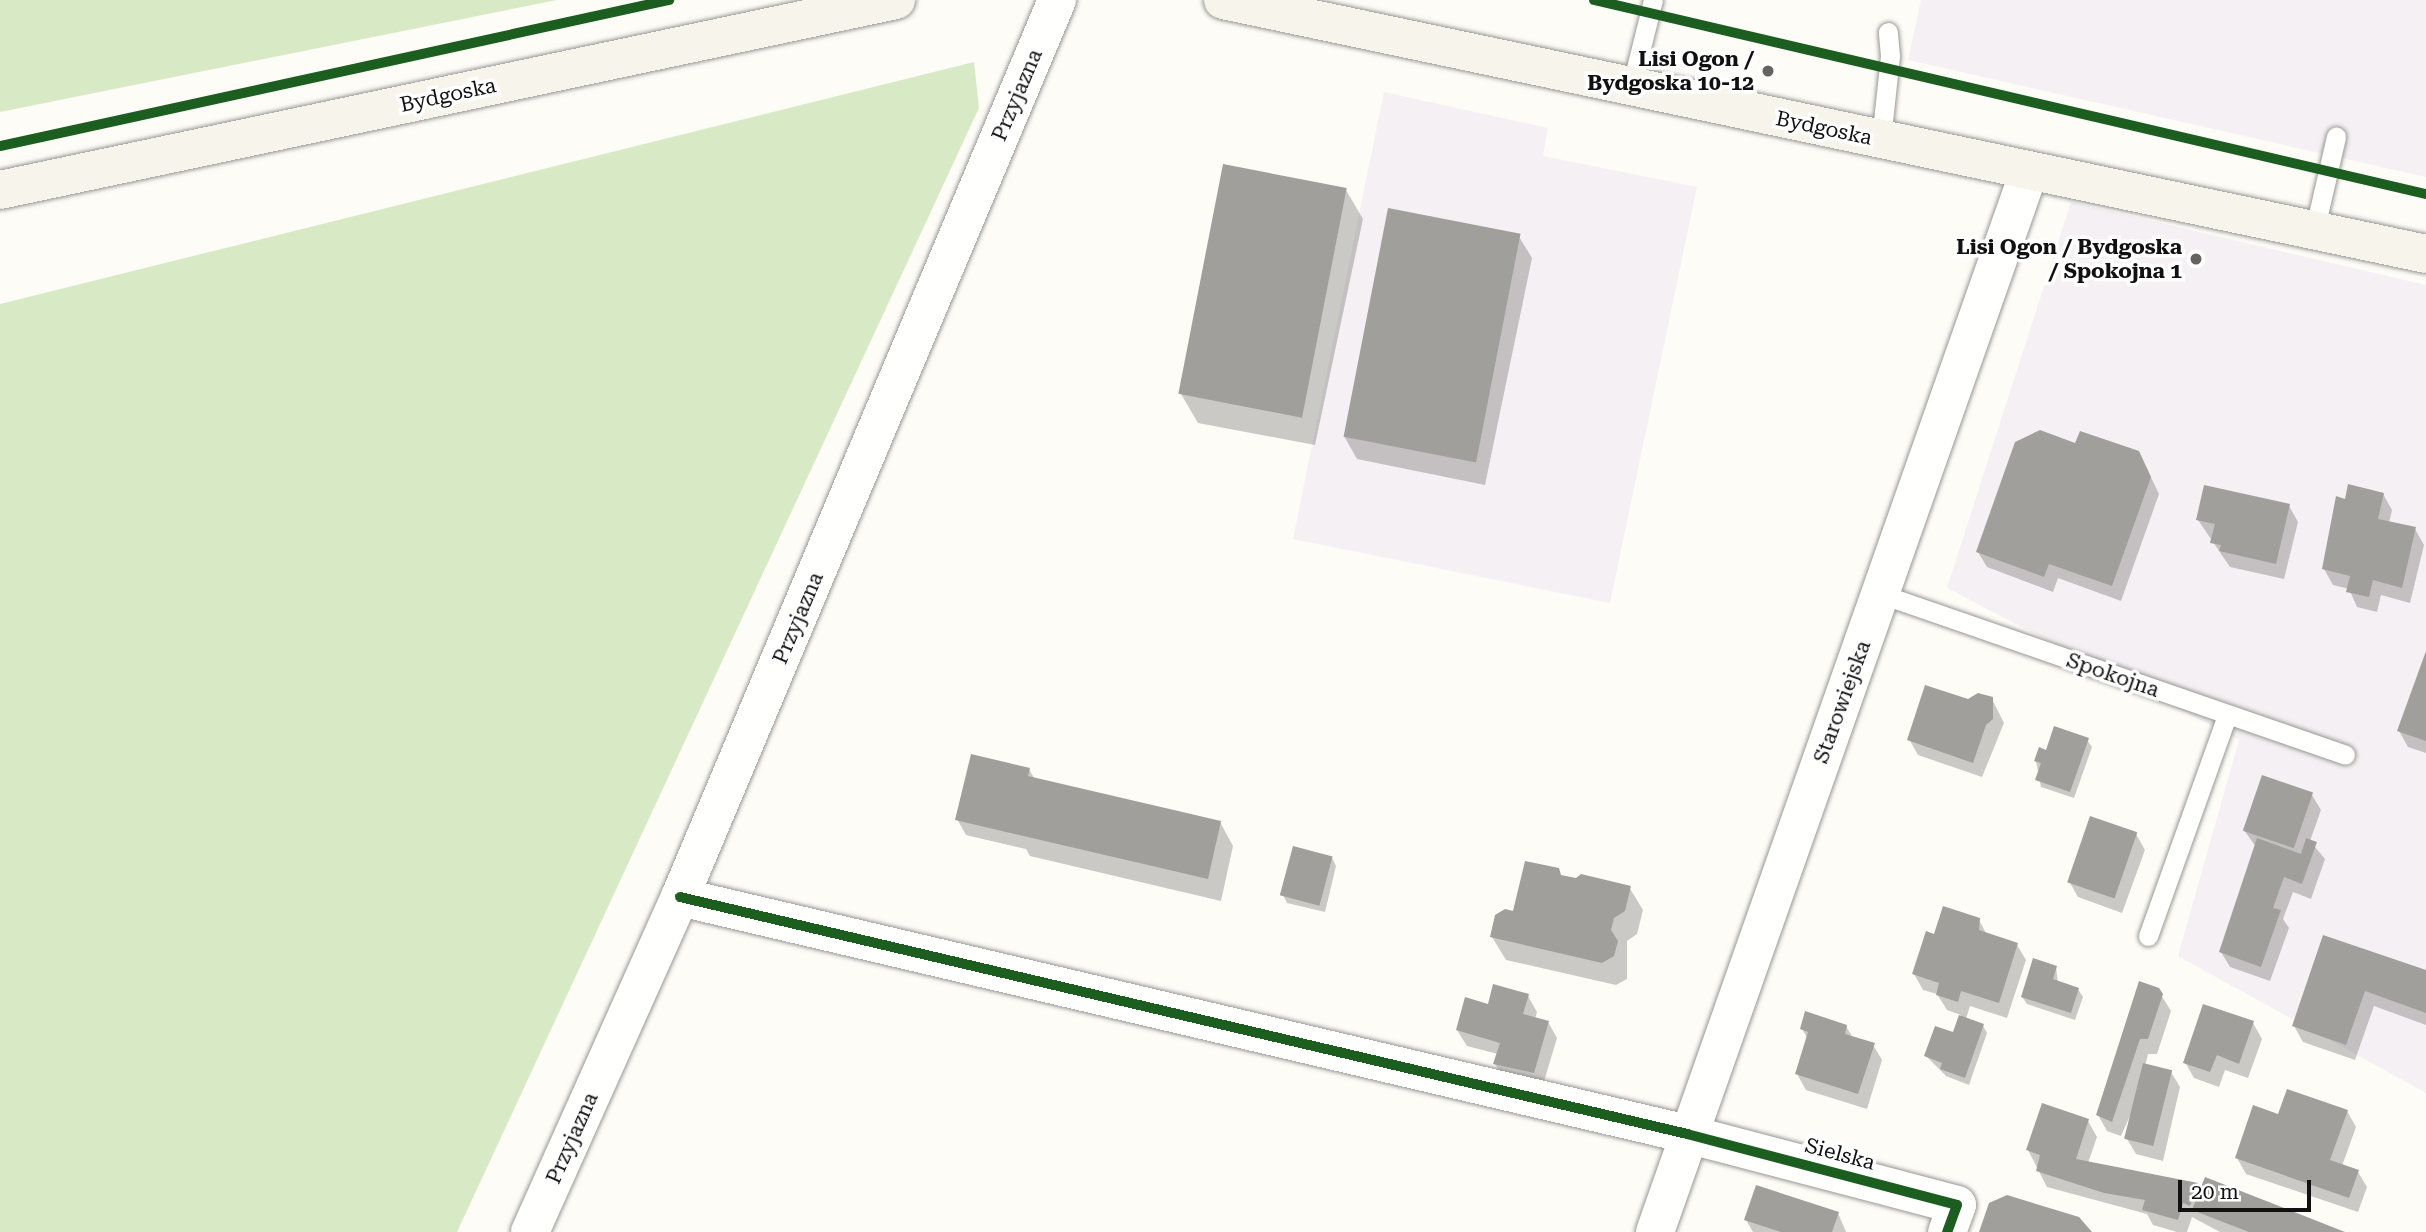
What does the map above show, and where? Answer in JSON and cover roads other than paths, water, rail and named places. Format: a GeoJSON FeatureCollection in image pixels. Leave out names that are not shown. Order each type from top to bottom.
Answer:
{"type":"FeatureCollection","features":[{"type":"Feature","properties":{"kind":"main road","name":"Bydgoska"},"geometry":{"type":"LineString","coordinates":[[0,190],[895,0]]}},
{"type":"Feature","properties":{"kind":"main road","name":"Bydgoska"},"geometry":{"type":"LineString","coordinates":[[1223,0],[2426,254]]}},
{"type":"Feature","properties":{"kind":"street","name":"Przyjazna"},"geometry":{"type":"LineString","coordinates":[[530,1232],[681,897],[1057,0]]}},
{"type":"Feature","properties":{"kind":"street","name":"Starowiejska"},"geometry":{"type":"LineString","coordinates":[[1655,1232],[1687,1134],[2029,172]]}},
{"type":"Feature","properties":{"kind":"street"},"geometry":{"type":"LineString","coordinates":[[681,897],[1687,1134]]}},
{"type":"Feature","properties":{"kind":"street","name":"Sielska"},"geometry":{"type":"LineString","coordinates":[[1687,1134],[1956,1205],[1947,1232]]}},
{"type":"Feature","properties":{"kind":"lane"},"geometry":{"type":"LineString","coordinates":[[1631,88],[1653,0]]}},
{"type":"Feature","properties":{"kind":"lane"},"geometry":{"type":"LineString","coordinates":[[1881,140],[1890,56],[1888,32]]}},
{"type":"Feature","properties":{"kind":"lane"},"geometry":{"type":"LineString","coordinates":[[2314,232],[2336,137]]}},
{"type":"Feature","properties":{"kind":"lane","name":"Spokojna"},"geometry":{"type":"LineString","coordinates":[[1881,594],[2345,755]]}},
{"type":"Feature","properties":{"kind":"lane"},"geometry":{"type":"LineString","coordinates":[[2148,936],[2227,715]]}},
{"type":"Feature","properties":{"kind":"place","name":"Lisi Ogon / Bydgoska 10-12"},"geometry":{"type":"Point","coordinates":[1768,71]}},
{"type":"Feature","properties":{"kind":"place","name":"Lisi Ogon / Bydgoska / Spokojna 1"},"geometry":{"type":"Point","coordinates":[2196,259]}}]}
